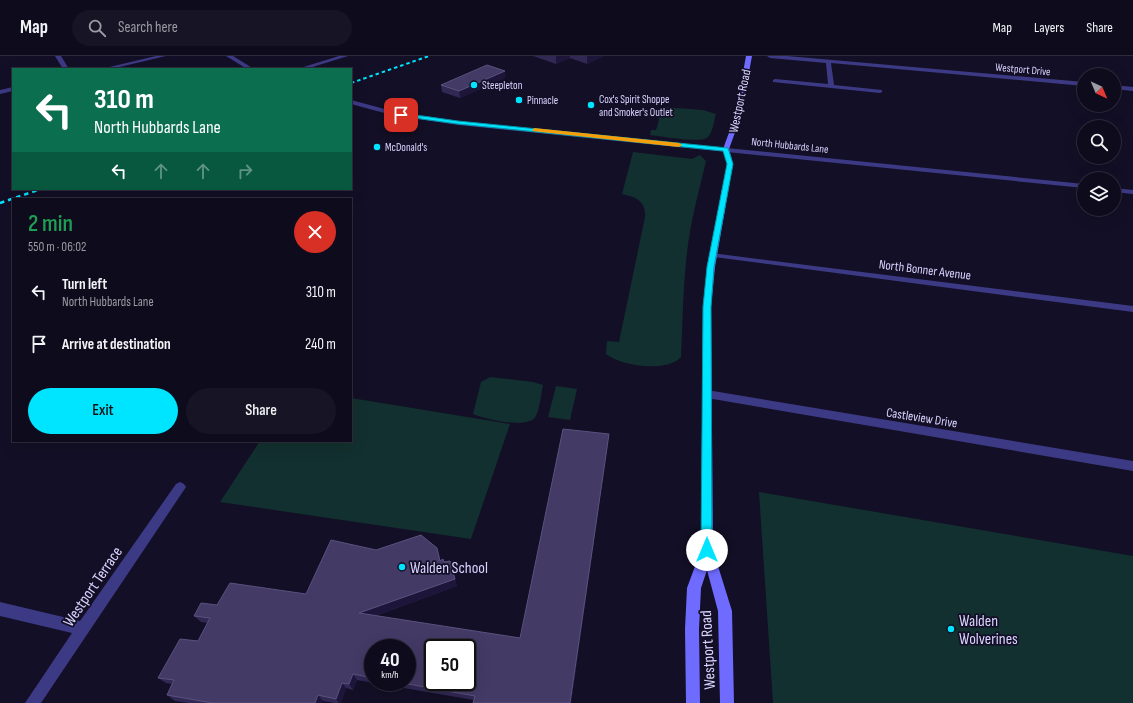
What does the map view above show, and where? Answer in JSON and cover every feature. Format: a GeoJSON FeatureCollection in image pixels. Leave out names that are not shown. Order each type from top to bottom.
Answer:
{"type":"FeatureCollection","features":[{"type":"Feature","properties":{"kind":"main road","name":"Westport Road"},"geometry":{"type":"LineString","coordinates":[[727,703],[725,612],[707,550],[707,307],[715,240],[730,164],[726,149],[738,116],[749,56]]}},
{"type":"Feature","properties":{"kind":"main road","name":"Westport Road"},"geometry":{"type":"LineString","coordinates":[[692,703],[692,629],[694,588],[707,550]]}},
{"type":"Feature","properties":{"kind":"street"},"geometry":{"type":"LineString","coordinates":[[58,56],[65,68]]}},
{"type":"Feature","properties":{"kind":"street"},"geometry":{"type":"LineString","coordinates":[[109,68],[163,56]]}},
{"type":"Feature","properties":{"kind":"street"},"geometry":{"type":"LineString","coordinates":[[229,56],[248,68]]}},
{"type":"Feature","properties":{"kind":"street"},"geometry":{"type":"LineString","coordinates":[[303,68],[345,56]]}},
{"type":"Feature","properties":{"kind":"street","name":"Westport Drive"},"geometry":{"type":"LineString","coordinates":[[770,56],[1077,83]]}},
{"type":"Feature","properties":{"kind":"street"},"geometry":{"type":"LineString","coordinates":[[828,61],[831,86]]}},
{"type":"Feature","properties":{"kind":"street"},"geometry":{"type":"LineString","coordinates":[[776,81],[880,91]]}},
{"type":"Feature","properties":{"kind":"street"},"geometry":{"type":"LineString","coordinates":[[1121,88],[1133,89]]}},
{"type":"Feature","properties":{"kind":"street"},"geometry":{"type":"LineString","coordinates":[[0,92],[12,89]]}},
{"type":"Feature","properties":{"kind":"street","name":"North Hubbards Lane"},"geometry":{"type":"LineString","coordinates":[[352,102],[387,112],[458,123],[1077,185]]}},
{"type":"Feature","properties":{"kind":"street"},"geometry":{"type":"LineString","coordinates":[[1121,191],[1133,192]]}},
{"type":"Feature","properties":{"kind":"street","name":"North Bonner Avenue"},"geometry":{"type":"LineString","coordinates":[[714,255],[1133,309]]}},
{"type":"Feature","properties":{"kind":"street","name":"Castleview Drive"},"geometry":{"type":"LineString","coordinates":[[707,394],[1133,466]]}},
{"type":"Feature","properties":{"kind":"street","name":"Westport Terrace"},"geometry":{"type":"LineString","coordinates":[[32,703],[180,487]]}},
{"type":"Feature","properties":{"kind":"street"},"geometry":{"type":"LineString","coordinates":[[0,609],[84,628]]}},
{"type":"Feature","properties":{"kind":"green space"},"geometry":{"type":"Polygon","coordinates":[[[662,107],[703,110],[716,114],[710,135],[704,139],[698,140],[650,135],[651,130],[656,130],[659,120],[658,112],[662,107]]]}},
{"type":"Feature","properties":{"kind":"green space"},"geometry":{"type":"Polygon","coordinates":[[[633,152],[692,159],[700,155],[706,161],[692,219],[687,253],[681,357],[674,362],[665,365],[644,366],[622,362],[606,354],[607,341],[619,342],[645,217],[642,203],[636,198],[622,194],[633,152]]]}},
{"type":"Feature","properties":{"kind":"green space"},"geometry":{"type":"Polygon","coordinates":[[[490,377],[533,382],[543,385],[536,416],[532,420],[516,423],[496,421],[473,414],[481,382],[490,377]]]}},
{"type":"Feature","properties":{"kind":"green space"},"geometry":{"type":"Polygon","coordinates":[[[556,386],[577,389],[570,420],[548,417],[556,386]]]}},
{"type":"Feature","properties":{"kind":"green space"},"geometry":{"type":"Polygon","coordinates":[[[352,398],[510,424],[471,539],[220,502],[259,442],[352,442],[352,398]]]}},
{"type":"Feature","properties":{"kind":"green space","name":"Walden Wolverines"},"geometry":{"type":"Polygon","coordinates":[[[759,492],[1133,556],[1133,703],[773,703],[759,492]]]}},
{"type":"Feature","properties":{"kind":"building"},"geometry":{"type":"Polygon","coordinates":[[[487,65],[505,71],[459,91],[441,85],[487,65]]]}},
{"type":"Feature","properties":{"kind":"building","name":"Walden School"},"geometry":{"type":"Polygon","coordinates":[[[563,429],[609,434],[570,703],[473,703],[475,696],[447,691],[476,691],[476,639],[424,639],[424,687],[416,685],[416,639],[364,639],[364,676],[353,674],[349,684],[342,683],[336,699],[318,695],[315,703],[212,703],[167,695],[174,680],[158,678],[180,639],[198,641],[210,618],[194,616],[201,603],[217,605],[230,583],[306,594],[331,540],[376,550],[421,535],[437,548],[440,561],[443,559],[444,562],[450,561],[455,579],[359,613],[520,638],[563,429]]]}},
{"type":"Feature","properties":{"kind":"railway"},"geometry":{"type":"LineString","coordinates":[[352,83],[429,56]]}},
{"type":"Feature","properties":{"kind":"railway"},"geometry":{"type":"LineString","coordinates":[[15,198],[38,190]]}},
{"type":"Feature","properties":{"kind":"railway"},"geometry":{"type":"LineString","coordinates":[[0,203],[12,199]]}},
{"type":"Feature","properties":{"kind":"slow traffic"},"geometry":{"type":"LineString","coordinates":[[534,130],[679,145]]}},
{"type":"Feature","properties":{"kind":"place","name":"Steepleton"},"geometry":{"type":"Point","coordinates":[474,85]}},
{"type":"Feature","properties":{"kind":"place","name":"Pinnacle"},"geometry":{"type":"Point","coordinates":[519,100]}},
{"type":"Feature","properties":{"kind":"place","name":"Cox's Spirit Shoppe and Smoker's Outlet"},"geometry":{"type":"Point","coordinates":[591,105]}},
{"type":"Feature","properties":{"kind":"place","name":"McDonald's"},"geometry":{"type":"Point","coordinates":[377,147]}},
{"type":"Feature","properties":{"kind":"place","name":"Walden School"},"geometry":{"type":"Point","coordinates":[402,567]}},
{"type":"Feature","properties":{"kind":"place","name":"Walden Wolverines"},"geometry":{"type":"Point","coordinates":[951,629]}},
{"type":"Feature","properties":{"kind":"route"},"geometry":{"type":"LineString","coordinates":[[401,115],[458,123],[726,149],[730,164],[715,240],[707,307],[707,550]]}}]}
